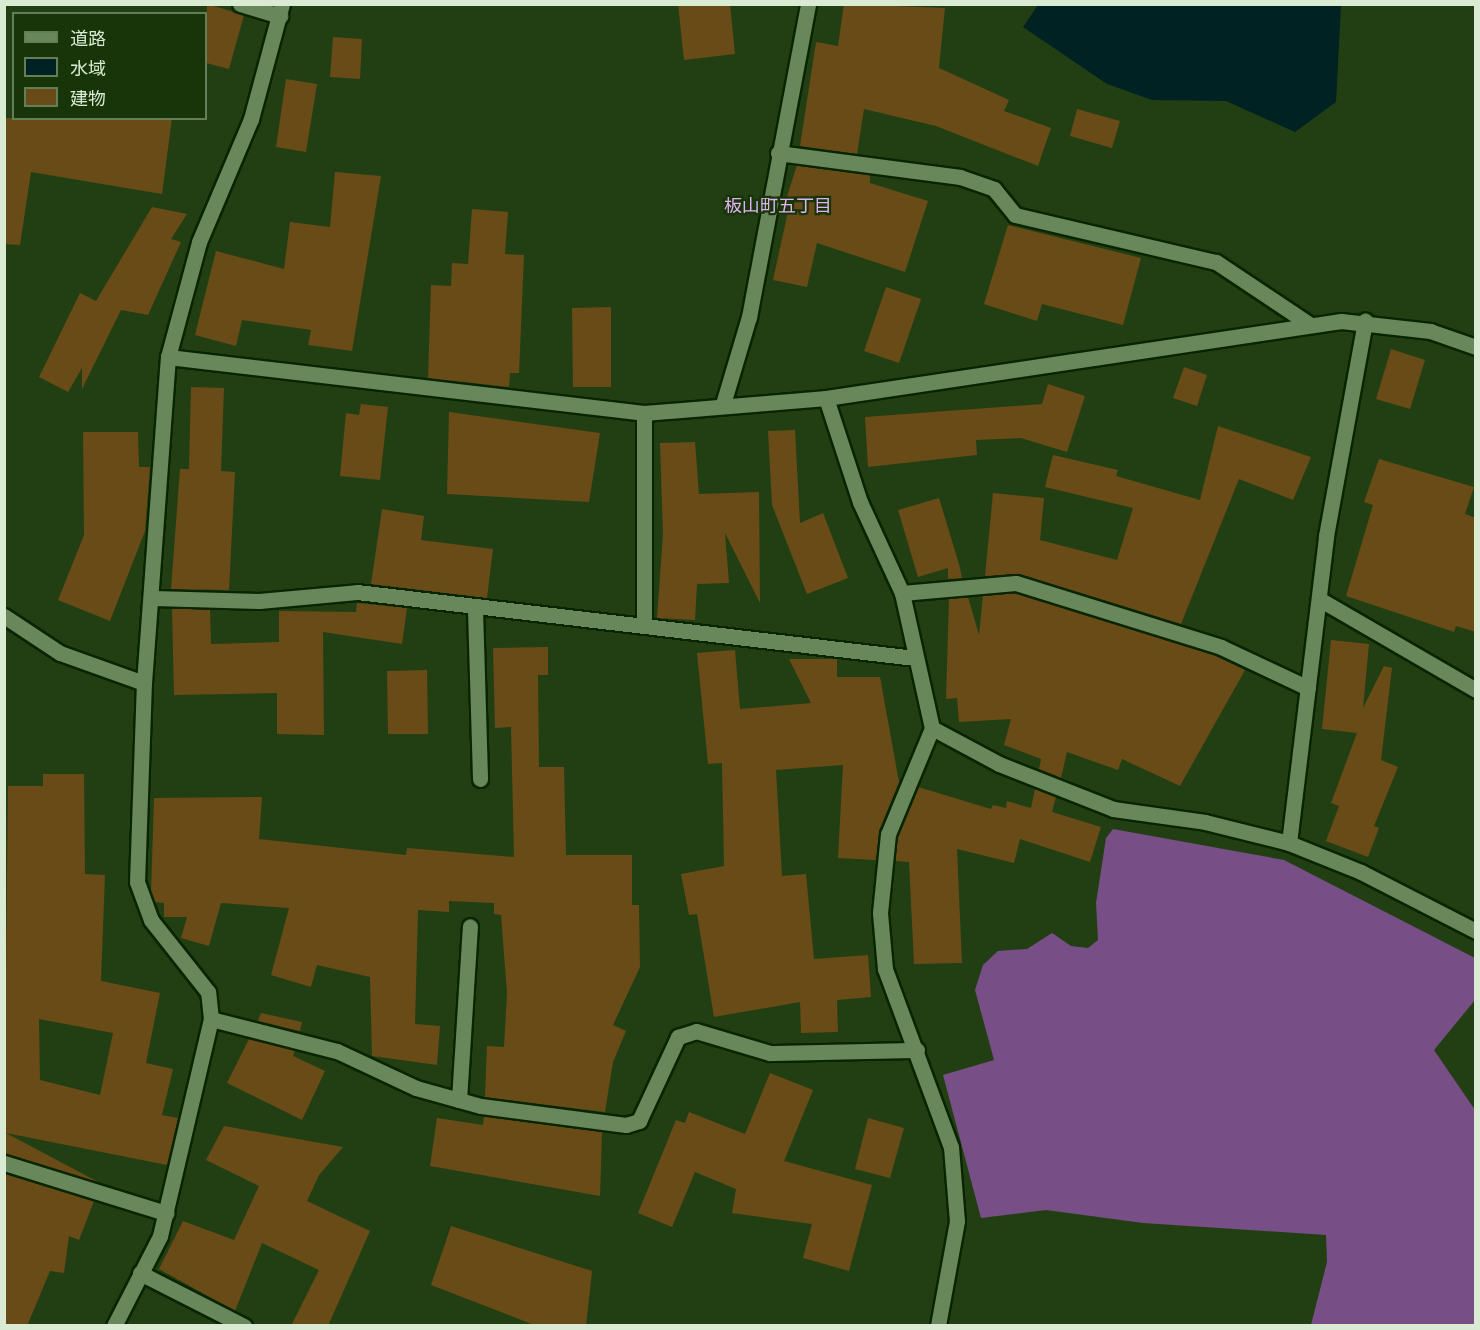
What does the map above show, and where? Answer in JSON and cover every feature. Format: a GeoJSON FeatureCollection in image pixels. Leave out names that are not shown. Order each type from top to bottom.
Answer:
{"type":"FeatureCollection","features":[{"type":"Feature","properties":{"kind":"street"},"geometry":{"type":"LineString","coordinates":[[114,1326],[166,1212],[211,1019],[208,992],[150,920],[137,882],[144,683],[153,598],[168,357],[199,242],[251,119],[281,10],[240,4]]}},
{"type":"Feature","properties":{"kind":"street"},"geometry":{"type":"LineString","coordinates":[[723,404],[749,317],[778,153],[808,4]]}},
{"type":"Feature","properties":{"kind":"street"},"geometry":{"type":"LineString","coordinates":[[778,153],[960,177],[994,189],[1015,215],[1216,262],[1309,324]]}},
{"type":"Feature","properties":{"kind":"street"},"geometry":{"type":"LineString","coordinates":[[168,357],[644,413],[723,404],[826,398],[1309,324],[1365,321],[1430,331],[1476,347]]}},
{"type":"Feature","properties":{"kind":"street"},"geometry":{"type":"LineString","coordinates":[[1288,843],[1319,599],[1365,321]]}},
{"type":"Feature","properties":{"kind":"street"},"geometry":{"type":"LineString","coordinates":[[826,398],[860,502],[902,592],[932,728],[888,834],[880,913],[885,969],[917,1050],[951,1147],[957,1221],[938,1326]]}},
{"type":"Feature","properties":{"kind":"street"},"geometry":{"type":"LineString","coordinates":[[644,413],[644,625]]}},
{"type":"Feature","properties":{"kind":"street"},"geometry":{"type":"LineString","coordinates":[[902,592],[1016,583],[1221,646],[1308,688]]}},
{"type":"Feature","properties":{"kind":"street"},"geometry":{"type":"LineString","coordinates":[[153,598],[259,601],[357,592],[475,609],[644,625],[915,658]]}},
{"type":"Feature","properties":{"kind":"street"},"geometry":{"type":"LineString","coordinates":[[1319,599],[1476,690]]}},
{"type":"Feature","properties":{"kind":"street"},"geometry":{"type":"LineString","coordinates":[[475,609],[480,779]]}},
{"type":"Feature","properties":{"kind":"street"},"geometry":{"type":"LineString","coordinates":[[4,616],[60,653],[144,683]]}},
{"type":"Feature","properties":{"kind":"street"},"geometry":{"type":"LineString","coordinates":[[932,728],[999,764],[1113,810],[1205,822],[1288,843],[1361,872],[1476,931]]}},
{"type":"Feature","properties":{"kind":"street"},"geometry":{"type":"LineString","coordinates":[[459,1100],[470,926]]}},
{"type":"Feature","properties":{"kind":"street"},"geometry":{"type":"LineString","coordinates":[[211,1019],[337,1051],[416,1088],[459,1100],[626,1125],[639,1121],[678,1037],[696,1031],[770,1053],[917,1050]]}},
{"type":"Feature","properties":{"kind":"street"},"geometry":{"type":"LineString","coordinates":[[4,1163],[166,1212]]}},
{"type":"Feature","properties":{"kind":"street"},"geometry":{"type":"LineString","coordinates":[[140,1273],[244,1326]]}},
{"type":"Feature","properties":{"kind":"shaded area"},"geometry":{"type":"Polygon","coordinates":[[[1113,829],[1284,860],[1475,958],[1475,1000],[1434,1050],[1475,1110],[1475,1325],[1311,1325],[1327,1262],[1326,1235],[1143,1223],[1046,1210],[981,1218],[943,1075],[994,1060],[975,990],[983,965],[998,951],[1027,949],[1052,933],[1071,946],[1088,948],[1098,940],[1096,903],[1106,838],[1113,829]]]}},
{"type":"Feature","properties":{"kind":"water"},"geometry":{"type":"Polygon","coordinates":[[[1038,5],[1341,5],[1336,102],[1295,132],[1226,101],[1152,100],[1107,84],[1023,27],[1038,5]]]}},
{"type":"Feature","properties":{"kind":"building"},"geometry":{"type":"Polygon","coordinates":[[[207,4],[244,15],[229,69],[207,63],[207,4]]]}},
{"type":"Feature","properties":{"kind":"building"},"geometry":{"type":"Polygon","coordinates":[[[678,4],[730,4],[735,54],[684,60],[678,4]]]}},
{"type":"Feature","properties":{"kind":"building"},"geometry":{"type":"Polygon","coordinates":[[[844,4],[945,8],[939,68],[1009,100],[1004,111],[1051,128],[1038,166],[936,126],[864,109],[857,154],[800,146],[816,42],[838,46],[844,4]]]}},
{"type":"Feature","properties":{"kind":"building"},"geometry":{"type":"Polygon","coordinates":[[[333,37],[362,39],[360,79],[330,77],[333,37]]]}},
{"type":"Feature","properties":{"kind":"building"},"geometry":{"type":"Polygon","coordinates":[[[286,79],[317,84],[306,152],[276,147],[286,79]]]}},
{"type":"Feature","properties":{"kind":"building"},"geometry":{"type":"Polygon","coordinates":[[[1077,109],[1120,121],[1112,148],[1070,136],[1077,109]]]}},
{"type":"Feature","properties":{"kind":"building"},"geometry":{"type":"Polygon","coordinates":[[[4,118],[12,118],[12,120],[172,120],[162,194],[31,172],[20,245],[4,244],[4,118]]]}},
{"type":"Feature","properties":{"kind":"building"},"geometry":{"type":"Polygon","coordinates":[[[797,165],[870,175],[870,183],[928,201],[905,272],[817,243],[807,287],[773,280],[789,207],[784,206],[797,165]]]}},
{"type":"Feature","properties":{"kind":"building"},"geometry":{"type":"Polygon","coordinates":[[[335,172],[381,176],[352,351],[308,345],[311,330],[242,320],[236,346],[195,335],[216,251],[284,269],[290,222],[330,227],[335,172]]]}},
{"type":"Feature","properties":{"kind":"building"},"geometry":{"type":"Polygon","coordinates":[[[152,207],[187,214],[171,239],[181,242],[148,315],[121,310],[82,389],[82,368],[68,392],[39,377],[80,293],[96,301],[152,207]]]}},
{"type":"Feature","properties":{"kind":"building"},"geometry":{"type":"Polygon","coordinates":[[[472,209],[508,212],[505,254],[524,255],[519,373],[510,373],[509,387],[428,378],[431,285],[451,286],[452,263],[468,264],[472,209]]]}},
{"type":"Feature","properties":{"kind":"building"},"geometry":{"type":"Polygon","coordinates":[[[1008,225],[1141,258],[1123,325],[1042,304],[1037,321],[984,304],[1008,225]]]}},
{"type":"Feature","properties":{"kind":"building"},"geometry":{"type":"Polygon","coordinates":[[[886,287],[921,299],[899,363],[864,351],[886,287]]]}},
{"type":"Feature","properties":{"kind":"building"},"geometry":{"type":"Polygon","coordinates":[[[611,307],[611,387],[573,387],[572,308],[611,307]]]}},
{"type":"Feature","properties":{"kind":"building"},"geometry":{"type":"Polygon","coordinates":[[[1391,349],[1425,360],[1410,409],[1376,399],[1391,349]]]}},
{"type":"Feature","properties":{"kind":"building"},"geometry":{"type":"Polygon","coordinates":[[[1184,367],[1207,375],[1197,406],[1173,398],[1184,367]]]}},
{"type":"Feature","properties":{"kind":"building"},"geometry":{"type":"Polygon","coordinates":[[[1048,384],[1085,396],[1067,452],[1021,438],[976,440],[977,455],[868,467],[865,417],[1042,404],[1048,384]]]}},
{"type":"Feature","properties":{"kind":"building"},"geometry":{"type":"Polygon","coordinates":[[[191,387],[224,388],[221,471],[235,472],[229,590],[171,589],[180,469],[189,469],[191,387]]]}},
{"type":"Feature","properties":{"kind":"building"},"geometry":{"type":"Polygon","coordinates":[[[361,404],[388,407],[380,480],[340,476],[346,413],[359,415],[361,404]]]}},
{"type":"Feature","properties":{"kind":"building"},"geometry":{"type":"Polygon","coordinates":[[[449,412],[600,433],[589,502],[447,494],[449,412]]]}},
{"type":"Feature","properties":{"kind":"building"},"geometry":{"type":"Polygon","coordinates":[[[1218,426],[1311,457],[1293,500],[1239,479],[1181,624],[1019,574],[985,576],[993,493],[1044,498],[1040,540],[1117,560],[1133,508],[1045,487],[1053,455],[1118,470],[1116,476],[1200,500],[1218,426]]]}},
{"type":"Feature","properties":{"kind":"building"},"geometry":{"type":"Polygon","coordinates":[[[795,430],[800,523],[823,513],[848,578],[807,594],[772,505],[768,431],[795,430]]]}},
{"type":"Feature","properties":{"kind":"building"},"geometry":{"type":"Polygon","coordinates":[[[83,432],[138,432],[139,467],[150,467],[145,531],[110,621],[58,600],[84,535],[83,432]]]}},
{"type":"Feature","properties":{"kind":"building"},"geometry":{"type":"Polygon","coordinates":[[[695,442],[699,494],[759,492],[760,603],[725,533],[729,583],[697,584],[695,620],[657,618],[663,534],[660,443],[695,442]]]}},
{"type":"Feature","properties":{"kind":"building"},"geometry":{"type":"Polygon","coordinates":[[[1379,459],[1474,487],[1465,514],[1476,518],[1476,632],[1456,626],[1454,632],[1346,596],[1373,505],[1364,502],[1379,459]]]}},
{"type":"Feature","properties":{"kind":"building"},"geometry":{"type":"Polygon","coordinates":[[[939,498],[962,578],[948,579],[948,568],[918,577],[898,510],[939,498]]]}},
{"type":"Feature","properties":{"kind":"building"},"geometry":{"type":"Polygon","coordinates":[[[382,509],[424,516],[421,540],[493,549],[487,598],[371,584],[382,509]]]}},
{"type":"Feature","properties":{"kind":"building"},"geometry":{"type":"Polygon","coordinates":[[[1015,593],[1216,656],[1245,670],[1180,786],[1122,759],[1118,770],[1067,752],[1061,778],[1039,769],[1041,759],[1004,745],[1011,719],[959,722],[957,698],[946,699],[949,599],[968,597],[979,635],[983,596],[1015,593]]]}},
{"type":"Feature","properties":{"kind":"building"},"geometry":{"type":"Polygon","coordinates":[[[357,603],[407,608],[402,644],[323,632],[324,735],[277,734],[277,693],[174,695],[172,608],[210,609],[211,644],[279,642],[279,611],[356,612],[357,603]]]}},
{"type":"Feature","properties":{"kind":"building"},"geometry":{"type":"Polygon","coordinates":[[[1331,640],[1369,644],[1363,708],[1384,666],[1392,668],[1381,760],[1398,767],[1374,826],[1379,828],[1368,857],[1326,841],[1339,806],[1331,803],[1357,733],[1322,729],[1331,640]]]}},
{"type":"Feature","properties":{"kind":"building"},"geometry":{"type":"Polygon","coordinates":[[[548,647],[548,675],[538,675],[539,767],[564,767],[566,855],[632,855],[632,905],[639,905],[640,967],[613,1025],[626,1031],[613,1062],[605,1112],[485,1097],[487,1046],[504,1047],[507,993],[501,915],[494,914],[494,903],[449,901],[449,912],[418,910],[415,1024],[440,1026],[437,1065],[372,1056],[370,977],[317,965],[311,987],[271,975],[289,908],[221,903],[209,946],[181,938],[187,917],[164,917],[164,903],[155,902],[151,893],[154,798],[262,797],[259,839],[406,855],[407,848],[514,857],[511,727],[495,728],[493,648],[548,647]]]}},
{"type":"Feature","properties":{"kind":"building"},"geometry":{"type":"Polygon","coordinates":[[[735,650],[740,709],[811,703],[789,659],[837,659],[837,677],[880,677],[899,782],[879,831],[876,860],[838,858],[843,765],[776,770],[782,876],[806,874],[814,959],[868,955],[871,997],[837,1000],[838,1032],[801,1033],[800,1002],[714,1017],[697,914],[689,915],[681,874],[724,866],[722,763],[708,764],[697,653],[735,650]]]}},
{"type":"Feature","properties":{"kind":"building"},"geometry":{"type":"Polygon","coordinates":[[[427,670],[428,734],[388,734],[387,671],[427,670]]]}},
{"type":"Feature","properties":{"kind":"building"},"geometry":{"type":"Polygon","coordinates":[[[43,774],[84,774],[85,874],[105,875],[101,981],[160,993],[146,1063],[173,1069],[162,1115],[178,1118],[167,1165],[6,1133],[100,1183],[4,1154],[8,786],[43,786],[43,774]],[[39,1019],[40,1080],[100,1095],[113,1033],[39,1019]]]}},
{"type":"Feature","properties":{"kind":"building"},"geometry":{"type":"Polygon","coordinates":[[[918,787],[991,809],[993,805],[1006,808],[1007,801],[1031,808],[1035,789],[1056,797],[1052,812],[1101,827],[1090,862],[1020,839],[1014,863],[957,849],[962,963],[914,964],[909,862],[895,861],[898,836],[918,787]]]}},
{"type":"Feature","properties":{"kind":"building"},"geometry":{"type":"Polygon","coordinates":[[[261,1013],[302,1022],[300,1031],[258,1021],[261,1013]]]}},
{"type":"Feature","properties":{"kind":"building"},"geometry":{"type":"Polygon","coordinates":[[[249,1039],[295,1050],[293,1056],[325,1071],[302,1120],[227,1083],[249,1039]]]}},
{"type":"Feature","properties":{"kind":"building"},"geometry":{"type":"Polygon","coordinates":[[[770,1073],[813,1090],[784,1161],[872,1185],[849,1271],[803,1258],[812,1224],[732,1213],[736,1189],[695,1172],[672,1227],[638,1213],[676,1120],[685,1123],[689,1112],[745,1134],[770,1073]]]}},
{"type":"Feature","properties":{"kind":"building"},"geometry":{"type":"Polygon","coordinates":[[[484,1116],[602,1132],[600,1196],[430,1166],[437,1118],[483,1125],[484,1116]]]}},
{"type":"Feature","properties":{"kind":"building"},"geometry":{"type":"Polygon","coordinates":[[[868,1118],[904,1128],[890,1178],[855,1169],[868,1118]]]}},
{"type":"Feature","properties":{"kind":"building"},"geometry":{"type":"Polygon","coordinates":[[[224,1126],[343,1147],[319,1175],[307,1201],[370,1231],[328,1326],[291,1326],[319,1270],[262,1243],[235,1311],[159,1269],[183,1221],[234,1240],[259,1186],[206,1160],[224,1126]]]}},
{"type":"Feature","properties":{"kind":"building"},"geometry":{"type":"Polygon","coordinates":[[[4,1173],[94,1201],[79,1240],[69,1236],[64,1273],[50,1271],[27,1326],[4,1326],[4,1173]]]}},
{"type":"Feature","properties":{"kind":"building"},"geometry":{"type":"Polygon","coordinates":[[[451,1226],[592,1271],[586,1326],[537,1326],[431,1285],[451,1226]]]}},
{"type":"Feature","properties":{"kind":"district","name":"板山町五丁目"},"geometry":{"type":"Point","coordinates":[778,206]}}]}
